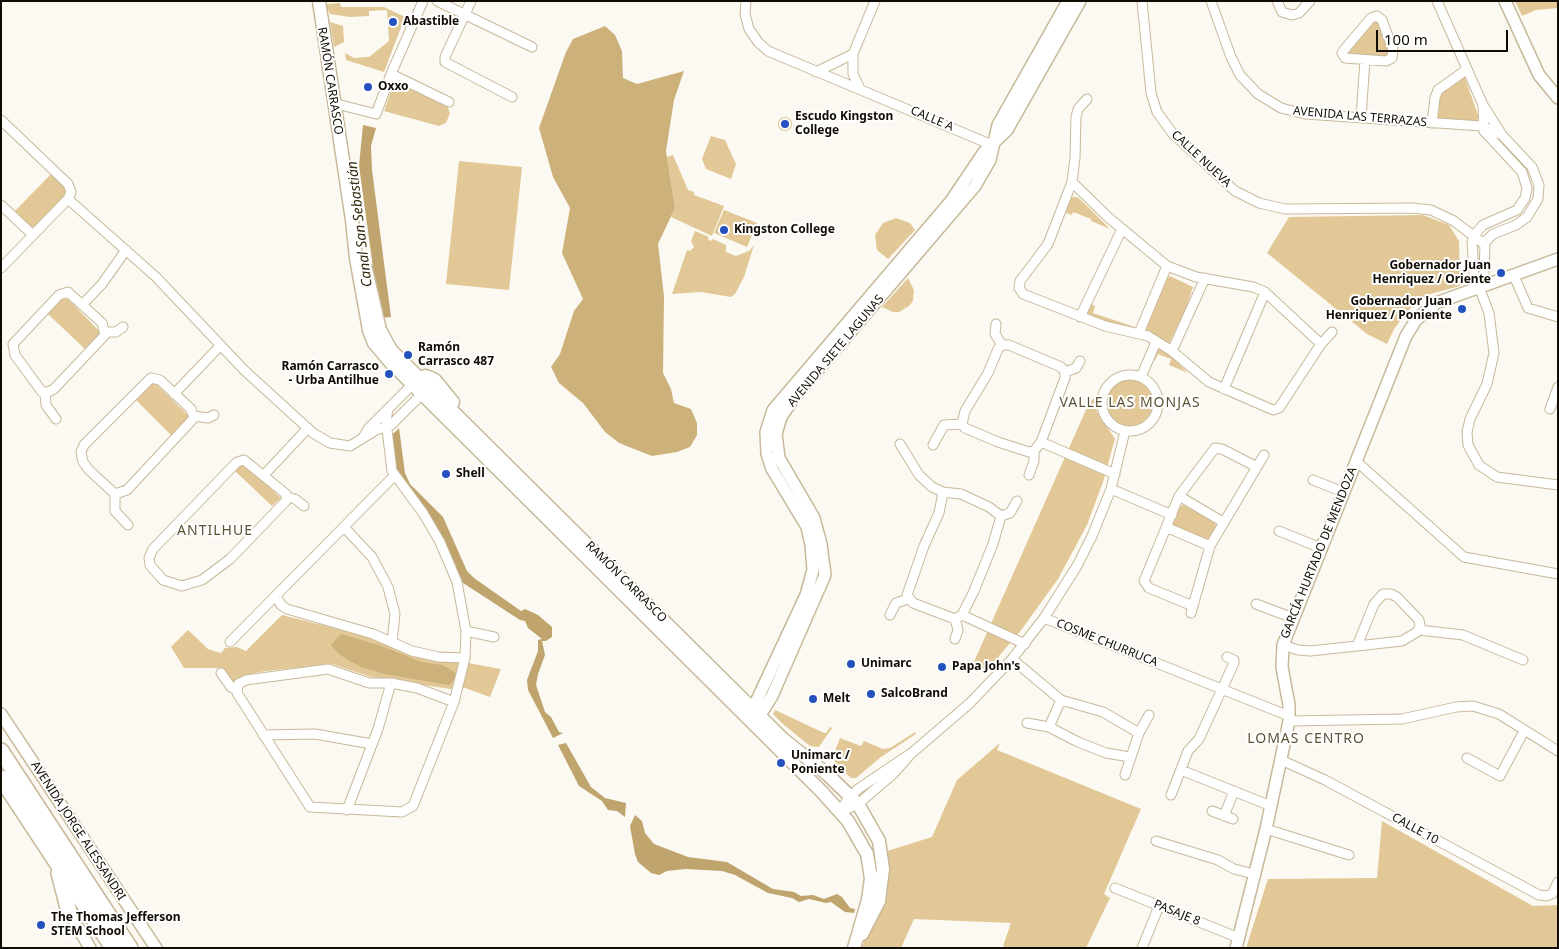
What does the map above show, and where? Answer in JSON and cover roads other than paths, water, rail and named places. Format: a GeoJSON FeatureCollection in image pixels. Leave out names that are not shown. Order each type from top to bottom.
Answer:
{"type":"FeatureCollection","features":[{"type":"Feature","properties":{"kind":"highway","name":"AVENIDA JORGE ALESSANDRI"},"geometry":{"type":"LineString","coordinates":[[1,752],[130,948]]}},
{"type":"Feature","properties":{"kind":"highway"},"geometry":{"type":"LineString","coordinates":[[1,778],[113,948]]}},
{"type":"Feature","properties":{"kind":"highway"},"geometry":{"type":"LineString","coordinates":[[56,862],[69,912]]}},
{"type":"Feature","properties":{"kind":"main road","name":"RAMÓN CARRASCO"},"geometry":{"type":"LineString","coordinates":[[319,1],[356,258],[371,336],[379,350],[463,421],[790,746],[827,774],[854,800],[879,841],[883,869],[882,890],[877,908],[856,942]]}},
{"type":"Feature","properties":{"kind":"main road"},"geometry":{"type":"LineString","coordinates":[[416,381],[429,376],[440,384],[463,421]]}},
{"type":"Feature","properties":{"kind":"main road","name":"RAMÓN CARRASCO"},"geometry":{"type":"LineString","coordinates":[[426,390],[840,812],[863,845],[870,870],[870,893],[856,942]]}},
{"type":"Feature","properties":{"kind":"street"},"geometry":{"type":"LineString","coordinates":[[333,103],[376,114],[391,74],[423,1]]}},
{"type":"Feature","properties":{"kind":"street"},"geometry":{"type":"LineString","coordinates":[[437,1],[532,47]]}},
{"type":"Feature","properties":{"kind":"street"},"geometry":{"type":"LineString","coordinates":[[471,1],[445,57],[445,62],[512,97]]}},
{"type":"Feature","properties":{"kind":"street","name":"CALLE A"},"geometry":{"type":"LineString","coordinates":[[746,1],[745,14],[749,29],[762,47],[779,57],[992,145]]}},
{"type":"Feature","properties":{"kind":"street"},"geometry":{"type":"LineString","coordinates":[[860,89],[853,74],[853,54],[875,1]]}},
{"type":"Feature","properties":{"kind":"street","name":"AVENIDA SIETE LAGUNAS"},"geometry":{"type":"LineString","coordinates":[[755,711],[772,696],[823,580],[825,568],[814,518],[779,458],[776,434],[781,417],[794,398],[966,198],[987,167],[998,125],[1068,1]]}},
{"type":"Feature","properties":{"kind":"street","name":"AVENIDA SIETE LAGUNAS"},"geometry":{"type":"LineString","coordinates":[[755,711],[757,700],[811,583],[813,559],[810,536],[802,518],[769,462],[766,440],[773,410],[951,201],[981,156],[1009,127],[1080,1]]}},
{"type":"Feature","properties":{"kind":"street","name":"CALLE NUEVA"},"geometry":{"type":"LineString","coordinates":[[1142,1],[1151,94],[1157,112],[1173,134],[1235,191],[1259,203],[1285,209],[1412,208],[1431,210],[1454,221],[1484,244]]}},
{"type":"Feature","properties":{"kind":"street","name":"AVENIDA LAS TERRAZAS"},"geometry":{"type":"LineString","coordinates":[[1211,1],[1235,66],[1246,82],[1258,94],[1280,108],[1297,113],[1482,126],[1502,135]]}},
{"type":"Feature","properties":{"kind":"street"},"geometry":{"type":"LineString","coordinates":[[1277,1],[1282,12],[1292,15],[1299,13],[1310,1]]}},
{"type":"Feature","properties":{"kind":"street","name":"AVENIDA LAS TERRAZAS"},"geometry":{"type":"LineString","coordinates":[[1437,1],[1482,105],[1502,135],[1536,172],[1539,185],[1539,196],[1527,218],[1516,225],[1493,234],[1484,244]]}},
{"type":"Feature","properties":{"kind":"street"},"geometry":{"type":"LineString","coordinates":[[1505,1],[1539,75],[1558,98]]}},
{"type":"Feature","properties":{"kind":"street"},"geometry":{"type":"LineString","coordinates":[[1379,17],[1394,55],[1388,61],[1365,60],[1345,58],[1343,51],[1371,18],[1379,17]]}},
{"type":"Feature","properties":{"kind":"street"},"geometry":{"type":"LineString","coordinates":[[816,72],[853,54]]}},
{"type":"Feature","properties":{"kind":"street"},"geometry":{"type":"LineString","coordinates":[[1361,118],[1365,60]]}},
{"type":"Feature","properties":{"kind":"street"},"geometry":{"type":"LineString","coordinates":[[1432,123],[1435,98],[1438,90],[1466,70]]}},
{"type":"Feature","properties":{"kind":"street"},"geometry":{"type":"LineString","coordinates":[[391,74],[449,102]]}},
{"type":"Feature","properties":{"kind":"street"},"geometry":{"type":"LineString","coordinates":[[1087,99],[1078,109],[1076,117],[1072,182],[1052,236],[1038,259],[1020,281],[1019,288],[1023,294],[1105,326],[1139,333],[1172,351],[1199,376],[1271,409],[1277,409],[1321,344],[1332,332]]}},
{"type":"Feature","properties":{"kind":"street","name":"AVENIDA LAS TERRAZAS"},"geometry":{"type":"LineString","coordinates":[[1482,105],[1482,126]]}},
{"type":"Feature","properties":{"kind":"street"},"geometry":{"type":"LineString","coordinates":[[1,120],[68,184],[71,192],[68,199],[1,268]]}},
{"type":"Feature","properties":{"kind":"street"},"geometry":{"type":"LineString","coordinates":[[1482,126],[1492,143],[1522,172],[1526,183],[1526,193],[1517,210],[1483,226],[1474,237],[1471,249],[1474,274],[1491,323],[1494,354],[1487,384],[1468,425],[1467,439],[1471,452],[1479,465],[1497,477],[1558,485]]}},
{"type":"Feature","properties":{"kind":"street"},"geometry":{"type":"LineString","coordinates":[[1072,182],[1122,229],[1166,266],[1205,278],[1253,287],[1265,292],[1321,344]]}},
{"type":"Feature","properties":{"kind":"street"},"geometry":{"type":"LineString","coordinates":[[68,199],[170,291],[220,346],[308,428],[334,445],[350,446],[362,440],[379,418],[416,381]]}},
{"type":"Feature","properties":{"kind":"street"},"geometry":{"type":"LineString","coordinates":[[1,205],[33,235]]}},
{"type":"Feature","properties":{"kind":"street"},"geometry":{"type":"LineString","coordinates":[[1080,317],[1122,229]]}},
{"type":"Feature","properties":{"kind":"street"},"geometry":{"type":"LineString","coordinates":[[1480,288],[1484,276],[1484,244]]}},
{"type":"Feature","properties":{"kind":"street"},"geometry":{"type":"LineString","coordinates":[[82,305],[102,284],[126,250]]}},
{"type":"Feature","properties":{"kind":"street","name":"GARCÍA HURTADO DE MENDOZA"},"geometry":{"type":"LineString","coordinates":[[1237,943],[1266,829],[1289,719],[1282,667],[1283,645],[1292,618],[1406,336],[1416,320],[1436,303],[1558,259]]}},
{"type":"Feature","properties":{"kind":"street"},"geometry":{"type":"LineString","coordinates":[[1139,333],[1166,266]]}},
{"type":"Feature","properties":{"kind":"street"},"geometry":{"type":"LineString","coordinates":[[1514,276],[1528,308],[1558,317]]}},
{"type":"Feature","properties":{"kind":"street"},"geometry":{"type":"LineString","coordinates":[[1172,351],[1205,278]]}},
{"type":"Feature","properties":{"kind":"street"},"geometry":{"type":"LineString","coordinates":[[1224,389],[1265,292]]}},
{"type":"Feature","properties":{"kind":"street"},"geometry":{"type":"LineString","coordinates":[[62,293],[70,293],[82,305],[102,324],[105,332],[102,340],[54,389],[45,392],[38,388],[15,355],[13,344],[62,293]]}},
{"type":"Feature","properties":{"kind":"street"},"geometry":{"type":"LineString","coordinates":[[996,324],[995,334],[1002,346]]}},
{"type":"Feature","properties":{"kind":"street"},"geometry":{"type":"LineString","coordinates":[[105,332],[116,332],[123,327]]}},
{"type":"Feature","properties":{"kind":"street"},"geometry":{"type":"LineString","coordinates":[[1141,377],[1156,342]]}},
{"type":"Feature","properties":{"kind":"street"},"geometry":{"type":"LineString","coordinates":[[962,424],[965,411],[988,372],[998,349],[1002,346],[1009,345],[1061,367],[1065,372],[1065,378],[1040,442],[1034,451],[1034,461],[1029,475]]}},
{"type":"Feature","properties":{"kind":"street"},"geometry":{"type":"LineString","coordinates":[[174,394],[220,346]]}},
{"type":"Feature","properties":{"kind":"street"},"geometry":{"type":"LineString","coordinates":[[1065,372],[1076,368],[1080,361]]}},
{"type":"Feature","properties":{"kind":"street"},"geometry":{"type":"LineString","coordinates":[[1125,376],[1141,377],[1154,390],[1158,402],[1155,414],[1143,428],[1125,431],[1114,427],[1106,419],[1102,409],[1102,398],[1107,388],[1114,380],[1125,376]]}},
{"type":"Feature","properties":{"kind":"street"},"geometry":{"type":"LineString","coordinates":[[115,494],[126,490],[192,422],[194,416],[191,410],[158,378],[149,379],[82,448],[81,458],[89,470],[115,494],[116,511],[128,525]]}},
{"type":"Feature","properties":{"kind":"street"},"geometry":{"type":"LineString","coordinates":[[1550,409],[1558,387]]}},
{"type":"Feature","properties":{"kind":"street"},"geometry":{"type":"LineString","coordinates":[[370,431],[387,427],[395,422],[426,390]]}},
{"type":"Feature","properties":{"kind":"street"},"geometry":{"type":"LineString","coordinates":[[45,392],[47,407],[56,419]]}},
{"type":"Feature","properties":{"kind":"street"},"geometry":{"type":"LineString","coordinates":[[221,673],[231,687],[236,690],[307,805],[317,809],[402,812],[411,809],[454,702],[465,658],[466,631],[457,582],[440,542],[423,513],[394,476],[387,427],[388,409]]}},
{"type":"Feature","properties":{"kind":"street"},"geometry":{"type":"LineString","coordinates":[[194,416],[208,418],[214,415]]}},
{"type":"Feature","properties":{"kind":"street"},"geometry":{"type":"LineString","coordinates":[[379,418],[380,424],[387,427]]}},
{"type":"Feature","properties":{"kind":"street"},"geometry":{"type":"LineString","coordinates":[[933,445],[944,425],[962,424]]}},
{"type":"Feature","properties":{"kind":"street"},"geometry":{"type":"LineString","coordinates":[[962,424],[965,428],[998,442],[1029,452],[1034,451]]}},
{"type":"Feature","properties":{"kind":"street"},"geometry":{"type":"LineString","coordinates":[[264,475],[308,428]]}},
{"type":"Feature","properties":{"kind":"street"},"geometry":{"type":"LineString","coordinates":[[1044,618],[1077,566],[1111,489],[1125,431]]}},
{"type":"Feature","properties":{"kind":"street"},"geometry":{"type":"LineString","coordinates":[[1040,442],[1115,474]]}},
{"type":"Feature","properties":{"kind":"street"},"geometry":{"type":"LineString","coordinates":[[900,444],[919,475],[932,487],[943,492],[961,494],[989,507],[1001,516]]}},
{"type":"Feature","properties":{"kind":"street"},"geometry":{"type":"LineString","coordinates":[[1256,466],[1222,449],[1216,448],[1179,496],[1168,528],[1145,577],[1145,583],[1149,588],[1192,610],[1203,564],[1210,546],[1264,455]]}},
{"type":"Feature","properties":{"kind":"street"},"geometry":{"type":"LineString","coordinates":[[287,497],[230,559],[202,580],[188,586],[177,586],[163,580],[154,571],[149,562],[153,549],[237,462],[246,460],[287,497],[295,499],[304,506]]}},
{"type":"Feature","properties":{"kind":"street"},"geometry":{"type":"LineString","coordinates":[[1356,461],[1464,557],[1558,574]]}},
{"type":"Feature","properties":{"kind":"street"},"geometry":{"type":"LineString","coordinates":[[230,642],[394,476]]}},
{"type":"Feature","properties":{"kind":"street"},"geometry":{"type":"LineString","coordinates":[[1313,480],[1343,492]]}},
{"type":"Feature","properties":{"kind":"street"},"geometry":{"type":"LineString","coordinates":[[1111,489],[1172,515]]}},
{"type":"Feature","properties":{"kind":"street"},"geometry":{"type":"LineString","coordinates":[[943,492],[939,512],[907,592],[908,599],[913,603],[958,617],[1025,644]]}},
{"type":"Feature","properties":{"kind":"street"},"geometry":{"type":"LineString","coordinates":[[1179,496],[1223,522]]}},
{"type":"Feature","properties":{"kind":"street"},"geometry":{"type":"LineString","coordinates":[[955,639],[958,630],[958,617],[984,567],[1001,516],[1010,512],[1016,501]]}},
{"type":"Feature","properties":{"kind":"street"},"geometry":{"type":"LineString","coordinates":[[344,527],[372,557],[388,587],[395,614],[392,642]]}},
{"type":"Feature","properties":{"kind":"street"},"geometry":{"type":"LineString","coordinates":[[1168,528],[1210,546]]}},
{"type":"Feature","properties":{"kind":"street"},"geometry":{"type":"LineString","coordinates":[[1279,531],[1321,548]]}},
{"type":"Feature","properties":{"kind":"street"},"geometry":{"type":"LineString","coordinates":[[810,536],[821,544]]}},
{"type":"Feature","properties":{"kind":"street"},"geometry":{"type":"LineString","coordinates":[[1357,646],[1374,604],[1383,594],[1391,594],[1400,599],[1417,617],[1419,630]]}},
{"type":"Feature","properties":{"kind":"street"},"geometry":{"type":"LineString","coordinates":[[276,596],[281,605],[287,609],[392,642],[412,651],[431,656],[465,658]]}},
{"type":"Feature","properties":{"kind":"street"},"geometry":{"type":"LineString","coordinates":[[890,615],[896,603],[908,599]]}},
{"type":"Feature","properties":{"kind":"street"},"geometry":{"type":"LineString","coordinates":[[1256,604],[1292,618]]}},
{"type":"Feature","properties":{"kind":"street","name":"COSME CHURRUCA"},"geometry":{"type":"LineString","coordinates":[[840,812],[854,800],[893,774],[913,752],[970,703],[1012,659],[1044,618],[1223,690],[1289,719],[1402,719],[1456,707],[1473,706],[1491,710],[1558,751]]}},
{"type":"Feature","properties":{"kind":"street"},"geometry":{"type":"LineString","coordinates":[[1283,645],[1304,651],[1357,646],[1407,640],[1419,630],[1463,635],[1523,660]]}},
{"type":"Feature","properties":{"kind":"street"},"geometry":{"type":"LineString","coordinates":[[466,631],[494,637]]}},
{"type":"Feature","properties":{"kind":"street"},"geometry":{"type":"LineString","coordinates":[[1170,795],[1188,751],[1199,739],[1235,662],[1227,656]]}},
{"type":"Feature","properties":{"kind":"street"},"geometry":{"type":"LineString","coordinates":[[1012,659],[1061,700],[1102,712],[1139,733]]}},
{"type":"Feature","properties":{"kind":"street"},"geometry":{"type":"LineString","coordinates":[[236,690],[238,684],[246,680],[322,669],[343,672],[369,682],[391,683],[416,688],[454,702]]}},
{"type":"Feature","properties":{"kind":"street"},"geometry":{"type":"LineString","coordinates":[[347,810],[372,744],[391,683]]}},
{"type":"Feature","properties":{"kind":"street"},"geometry":{"type":"LineString","coordinates":[[1049,726],[1061,700]]}},
{"type":"Feature","properties":{"kind":"street","name":"AVENIDA JORGE ALESSANDRI"},"geometry":{"type":"LineString","coordinates":[[1,714],[156,948]]}},
{"type":"Feature","properties":{"kind":"street"},"geometry":{"type":"LineString","coordinates":[[1125,775],[1139,733],[1149,715]]}},
{"type":"Feature","properties":{"kind":"street"},"geometry":{"type":"LineString","coordinates":[[1027,723],[1049,726],[1093,749],[1130,757]]}},
{"type":"Feature","properties":{"kind":"street"},"geometry":{"type":"LineString","coordinates":[[1467,758],[1500,776],[1524,730]]}},
{"type":"Feature","properties":{"kind":"street"},"geometry":{"type":"LineString","coordinates":[[263,735],[315,734],[372,744]]}},
{"type":"Feature","properties":{"kind":"street","name":"CALLE 10"},"geometry":{"type":"LineString","coordinates":[[1281,760],[1325,780],[1539,895],[1549,896],[1555,891],[1558,882]]}},
{"type":"Feature","properties":{"kind":"street"},"geometry":{"type":"LineString","coordinates":[[1181,770],[1271,806]]}},
{"type":"Feature","properties":{"kind":"street"},"geometry":{"type":"LineString","coordinates":[[1212,811],[1228,818],[1234,791]]}},
{"type":"Feature","properties":{"kind":"street"},"geometry":{"type":"LineString","coordinates":[[1266,829],[1349,855]]}},
{"type":"Feature","properties":{"kind":"street"},"geometry":{"type":"LineString","coordinates":[[1156,841],[1218,860],[1234,870],[1254,874]]}},
{"type":"Feature","properties":{"kind":"street","name":"PASAJE 8"},"geometry":{"type":"LineString","coordinates":[[1114,888],[1159,906],[1237,943]]}},
{"type":"Feature","properties":{"kind":"street"},"geometry":{"type":"LineString","coordinates":[[1142,948],[1159,906]]}},
{"type":"Feature","properties":{"kind":"street"},"geometry":{"type":"LineString","coordinates":[[69,912],[90,948]]}},
{"type":"Feature","properties":{"kind":"place","name":"Abastible"},"geometry":{"type":"Point","coordinates":[393,22]}},
{"type":"Feature","properties":{"kind":"place","name":"Oxxo"},"geometry":{"type":"Point","coordinates":[368,87]}},
{"type":"Feature","properties":{"kind":"place","name":"Escudo Kingston College"},"geometry":{"type":"Point","coordinates":[785,124]}},
{"type":"Feature","properties":{"kind":"place","name":"Kingston College"},"geometry":{"type":"Point","coordinates":[724,230]}},
{"type":"Feature","properties":{"kind":"place","name":"Gobernador Juan Henriquez / Oriente"},"geometry":{"type":"Point","coordinates":[1501,273]}},
{"type":"Feature","properties":{"kind":"place","name":"Gobernador Juan Henriquez / Poniente"},"geometry":{"type":"Point","coordinates":[1462,309]}},
{"type":"Feature","properties":{"kind":"place","name":"Ramón Carrasco 487"},"geometry":{"type":"Point","coordinates":[408,355]}},
{"type":"Feature","properties":{"kind":"place","name":"Ramón Carrasco - Urba Antilhue"},"geometry":{"type":"Point","coordinates":[389,374]}},
{"type":"Feature","properties":{"kind":"place","name":"Shell"},"geometry":{"type":"Point","coordinates":[446,474]}},
{"type":"Feature","properties":{"kind":"place","name":"Unimarc"},"geometry":{"type":"Point","coordinates":[851,664]}},
{"type":"Feature","properties":{"kind":"place","name":"Papa John's"},"geometry":{"type":"Point","coordinates":[942,667]}},
{"type":"Feature","properties":{"kind":"place","name":"SalcoBrand"},"geometry":{"type":"Point","coordinates":[871,694]}},
{"type":"Feature","properties":{"kind":"place","name":"Melt"},"geometry":{"type":"Point","coordinates":[813,699]}},
{"type":"Feature","properties":{"kind":"place","name":"Unimarc / Poniente"},"geometry":{"type":"Point","coordinates":[781,763]}},
{"type":"Feature","properties":{"kind":"place","name":"The Thomas Jefferson STEM School"},"geometry":{"type":"Point","coordinates":[41,925]}},
{"type":"Feature","properties":{"kind":"district","name":"VALLE LAS MONJAS"},"geometry":{"type":"Point","coordinates":[1130,403]}},
{"type":"Feature","properties":{"kind":"district","name":"ANTILHUE"},"geometry":{"type":"Point","coordinates":[215,531]}},
{"type":"Feature","properties":{"kind":"district","name":"LOMAS CENTRO"},"geometry":{"type":"Point","coordinates":[1306,739]}},
{"type":"Feature","properties":{"kind":"water label","name":"Canal San Sebastián"},"geometry":{"type":"Point","coordinates":[360,224]}}]}
